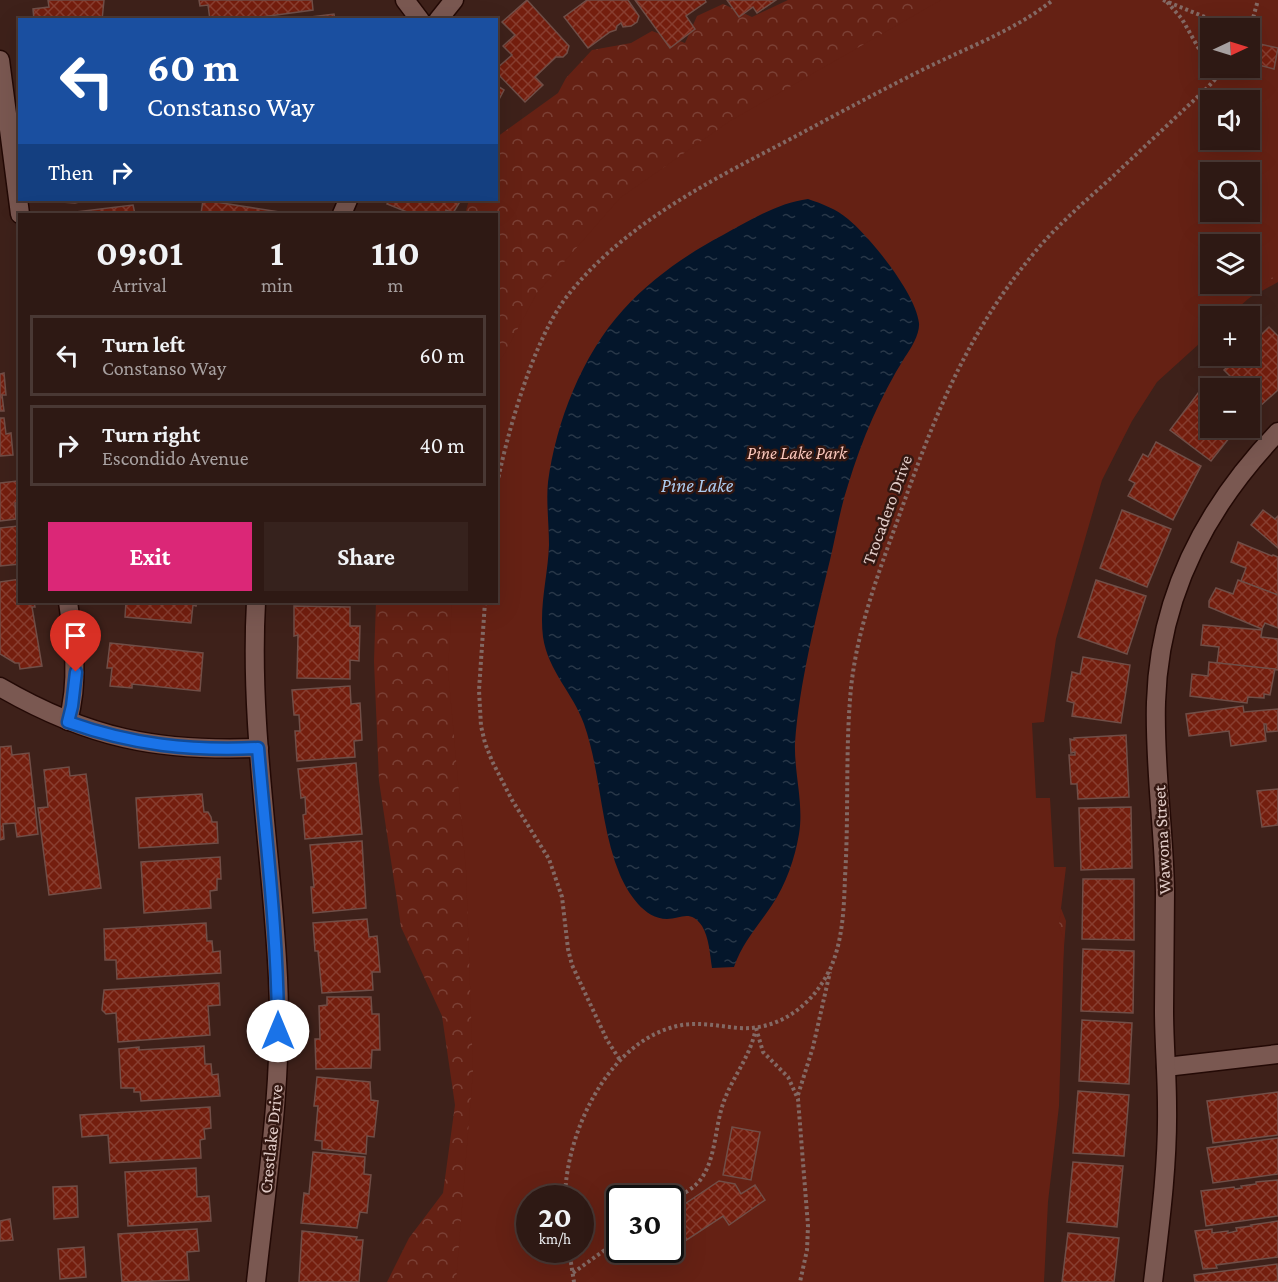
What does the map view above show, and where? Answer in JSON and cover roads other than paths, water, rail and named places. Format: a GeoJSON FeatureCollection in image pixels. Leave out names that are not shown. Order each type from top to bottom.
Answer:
{"type":"FeatureCollection","features":[{"type":"Feature","properties":{"kind":"street"},"geometry":{"type":"LineString","coordinates":[[405,0],[418,18]]}},
{"type":"Feature","properties":{"kind":"street"},"geometry":{"type":"LineString","coordinates":[[440,18],[454,0]]}},
{"type":"Feature","properties":{"kind":"street"},"geometry":{"type":"LineString","coordinates":[[0,60],[18,199]]}},
{"type":"Feature","properties":{"kind":"street","name":"Wawona Street"},"geometry":{"type":"LineString","coordinates":[[1153,1282],[1167,1137],[1164,867],[1156,734],[1156,702],[1163,642],[1179,584],[1205,526],[1240,474],[1278,432]]}},
{"type":"Feature","properties":{"kind":"street"},"geometry":{"type":"LineString","coordinates":[[68,603],[76,672],[68,722]]}},
{"type":"Feature","properties":{"kind":"street","name":"Crestlake Drive"},"geometry":{"type":"LineString","coordinates":[[256,603],[255,662],[258,748],[278,980],[277,1086],[256,1282]]}},
{"type":"Feature","properties":{"kind":"street"},"geometry":{"type":"LineString","coordinates":[[0,687],[68,722],[151,745],[208,749],[258,748]]}},
{"type":"Feature","properties":{"kind":"street"},"geometry":{"type":"LineString","coordinates":[[1166,1067],[1278,1054]]}},
{"type":"Feature","properties":{"kind":"water","name":"Pine Lake"},"geometry":{"type":"Polygon","coordinates":[[[808,199],[839,212],[868,239],[891,267],[910,297],[919,327],[915,341],[872,419],[853,468],[840,513],[800,698],[795,743],[800,823],[797,843],[786,880],[746,942],[734,967],[712,968],[706,935],[698,921],[689,916],[659,918],[644,910],[627,889],[613,857],[590,742],[574,702],[550,661],[543,637],[542,614],[549,545],[548,482],[557,436],[573,390],[595,347],[623,310],[657,278],[696,250],[764,213],[786,204],[808,199]]]}},
{"type":"Feature","properties":{"kind":"park label","name":"Pine Lake Park"},"geometry":{"type":"Point","coordinates":[797,453]}}]}
